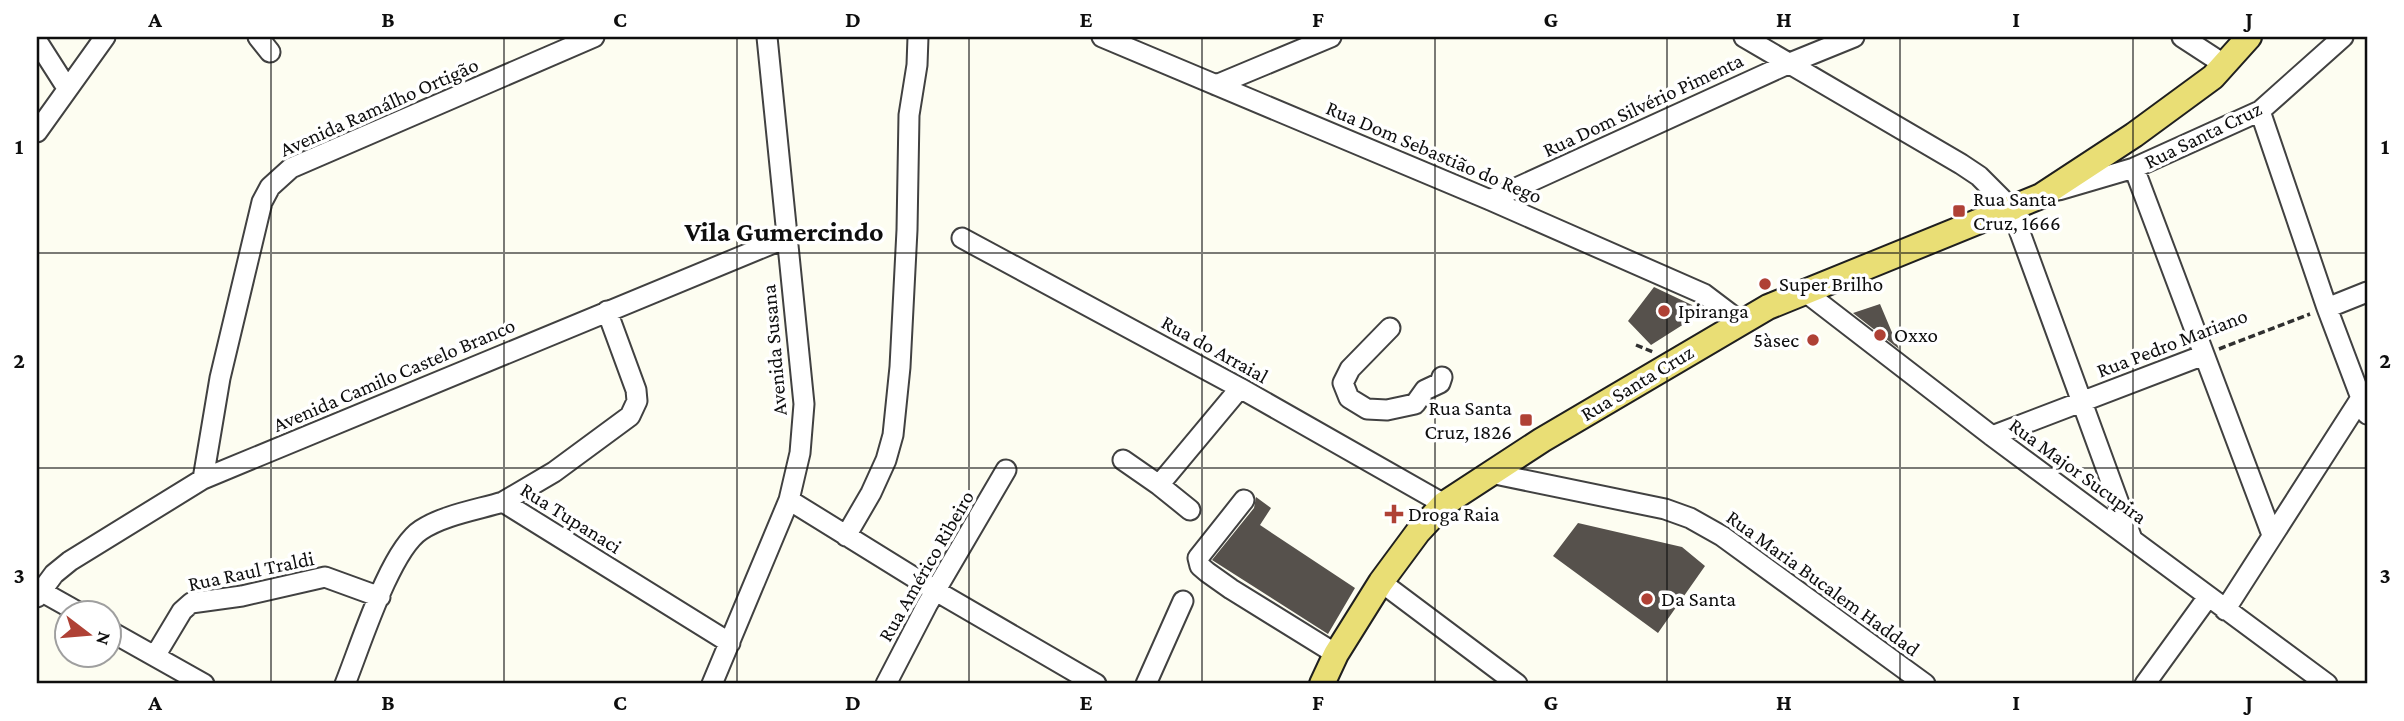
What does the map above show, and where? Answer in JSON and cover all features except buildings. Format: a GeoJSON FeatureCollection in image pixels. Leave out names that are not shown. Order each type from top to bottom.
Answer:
{"type":"FeatureCollection","features":[{"type":"Feature","properties":{"kind":"main road","name":"Rua Santa Cruz"},"geometry":{"type":"LineString","coordinates":[[1322,684],[1336,654],[1381,582],[1418,532],[1444,504],[1490,473],[1741,322],[1804,291],[2041,196],[2134,135],[2213,76],[2245,41]]}},
{"type":"Feature","properties":{"kind":"street"},"geometry":{"type":"LineString","coordinates":[[37,132],[105,37]]}},
{"type":"Feature","properties":{"kind":"street","name":"Avenida Ramálho Ortigão"},"geometry":{"type":"LineString","coordinates":[[203,479],[220,379],[262,202],[280,175],[594,37]]}},
{"type":"Feature","properties":{"kind":"street","name":"Avenida Susana"},"geometry":{"type":"LineString","coordinates":[[712,684],[789,500],[800,453],[804,404],[767,37]]}},
{"type":"Feature","properties":{"kind":"street"},"geometry":{"type":"LineString","coordinates":[[846,536],[871,493],[886,460],[893,435],[900,367],[907,230],[909,115],[917,65],[918,37]]}},
{"type":"Feature","properties":{"kind":"street","name":"Rua Dom Sebastião do Rego"},"geometry":{"type":"LineString","coordinates":[[1102,37],[1490,200],[1704,295],[1741,322]]}},
{"type":"Feature","properties":{"kind":"street"},"geometry":{"type":"LineString","coordinates":[[1216,85],[1331,37]]}},
{"type":"Feature","properties":{"kind":"street"},"geometry":{"type":"LineString","coordinates":[[1744,37],[1961,164],[1979,176],[2011,208],[2133,539]]}},
{"type":"Feature","properties":{"kind":"street","name":"Rua Dom Silvério Pimenta"},"geometry":{"type":"LineString","coordinates":[[1490,200],[1790,63],[1854,37]]}},
{"type":"Feature","properties":{"kind":"street"},"geometry":{"type":"LineString","coordinates":[[2182,37],[2225,65]]}},
{"type":"Feature","properties":{"kind":"street","name":"Rua Santa Cruz"},"geometry":{"type":"LineString","coordinates":[[2041,196],[2134,168],[2260,111],[2343,37]]}},
{"type":"Feature","properties":{"kind":"street"},"geometry":{"type":"LineString","coordinates":[[37,41],[67,88]]}},
{"type":"Feature","properties":{"kind":"street"},"geometry":{"type":"LineString","coordinates":[[2225,610],[2272,535],[2364,406],[2327,308],[2260,111]]}},
{"type":"Feature","properties":{"kind":"street"},"geometry":{"type":"LineString","coordinates":[[2134,168],[2272,535]]}},
{"type":"Feature","properties":{"kind":"street","name":"Avenida Camilo Castelo Branco"},"geometry":{"type":"LineString","coordinates":[[38,592],[70,561],[203,479],[786,238]]}},
{"type":"Feature","properties":{"kind":"street","name":"Rua do Arraial"},"geometry":{"type":"LineString","coordinates":[[962,238],[1240,388],[1444,504]]}},
{"type":"Feature","properties":{"kind":"street","name":"Rua Major Sucupira"},"geometry":{"type":"LineString","coordinates":[[1804,291],[1992,436],[2327,684]]}},
{"type":"Feature","properties":{"kind":"street"},"geometry":{"type":"LineString","coordinates":[[2327,308],[2367,292]]}},
{"type":"Feature","properties":{"kind":"street"},"geometry":{"type":"LineString","coordinates":[[503,502],[554,472],[629,416],[636,401],[636,390],[607,312]]}},
{"type":"Feature","properties":{"kind":"street"},"geometry":{"type":"LineString","coordinates":[[1390,328],[1350,369],[1343,383],[1349,398],[1367,409],[1387,410],[1407,406],[1415,404],[1426,390],[1440,383],[1442,377]]}},
{"type":"Feature","properties":{"kind":"street","name":"Rua Pedro Mariano"},"geometry":{"type":"LineString","coordinates":[[1992,436],[2204,355]]}},
{"type":"Feature","properties":{"kind":"street"},"geometry":{"type":"LineString","coordinates":[[1159,485],[1240,388]]}},
{"type":"Feature","properties":{"kind":"street"},"geometry":{"type":"LineString","coordinates":[[1123,460],[1190,510]]}},
{"type":"Feature","properties":{"kind":"street","name":"Rua Américo Ribeiro"},"geometry":{"type":"LineString","coordinates":[[886,684],[1006,470]]}},
{"type":"Feature","properties":{"kind":"street","name":"Rua Maria Bucalem Haddad"},"geometry":{"type":"LineString","coordinates":[[1490,473],[1665,509],[1690,518],[1722,536],[1925,684]]}},
{"type":"Feature","properties":{"kind":"street"},"geometry":{"type":"LineString","coordinates":[[789,500],[936,591],[1096,684]]}},
{"type":"Feature","properties":{"kind":"street"},"geometry":{"type":"LineString","coordinates":[[1244,500],[1198,558],[1200,566],[1231,589],[1336,654]]}},
{"type":"Feature","properties":{"kind":"street","name":"Rua Tupanaci"},"geometry":{"type":"LineString","coordinates":[[345,684],[393,565],[406,544],[419,531],[435,522],[503,502],[730,643]]}},
{"type":"Feature","properties":{"kind":"street","name":"Rua Raul Traldi"},"geometry":{"type":"LineString","coordinates":[[155,656],[183,611],[191,603],[242,596],[325,577],[380,597]]}},
{"type":"Feature","properties":{"kind":"street"},"geometry":{"type":"LineString","coordinates":[[1381,582],[1493,676],[1517,684]]}},
{"type":"Feature","properties":{"kind":"street"},"geometry":{"type":"LineString","coordinates":[[2145,684],[2208,597]]}},
{"type":"Feature","properties":{"kind":"street"},"geometry":{"type":"LineString","coordinates":[[1146,684],[1183,601]]}},
{"type":"Feature","properties":{"kind":"street"},"geometry":{"type":"LineString","coordinates":[[122,638],[204,684]]}},
{"type":"Feature","properties":{"kind":"path","name":"Rua Pedro Mariano"},"geometry":{"type":"LineString","coordinates":[[2204,355],[2327,308]]}},
{"type":"Feature","properties":{"kind":"place","name":"Rua Santa Cruz, 1666"},"geometry":{"type":"Point","coordinates":[1959,211]}},
{"type":"Feature","properties":{"kind":"place","name":"Super Brilho"},"geometry":{"type":"Point","coordinates":[1765,284]}},
{"type":"Feature","properties":{"kind":"place","name":"Ipiranga"},"geometry":{"type":"Point","coordinates":[1664,311]}},
{"type":"Feature","properties":{"kind":"place","name":"Oxxo"},"geometry":{"type":"Point","coordinates":[1880,335]}},
{"type":"Feature","properties":{"kind":"place","name":"5àsec"},"geometry":{"type":"Point","coordinates":[1813,340]}},
{"type":"Feature","properties":{"kind":"place","name":"Rua Santa Cruz, 1826"},"geometry":{"type":"Point","coordinates":[1526,420]}},
{"type":"Feature","properties":{"kind":"place","name":"Droga Raia"},"geometry":{"type":"Point","coordinates":[1394,514]}},
{"type":"Feature","properties":{"kind":"place","name":"Da Santa"},"geometry":{"type":"Point","coordinates":[1647,599]}},
{"type":"Feature","properties":{"kind":"district","name":"Vila Gumercindo"},"geometry":{"type":"Point","coordinates":[784,231]}}]}
